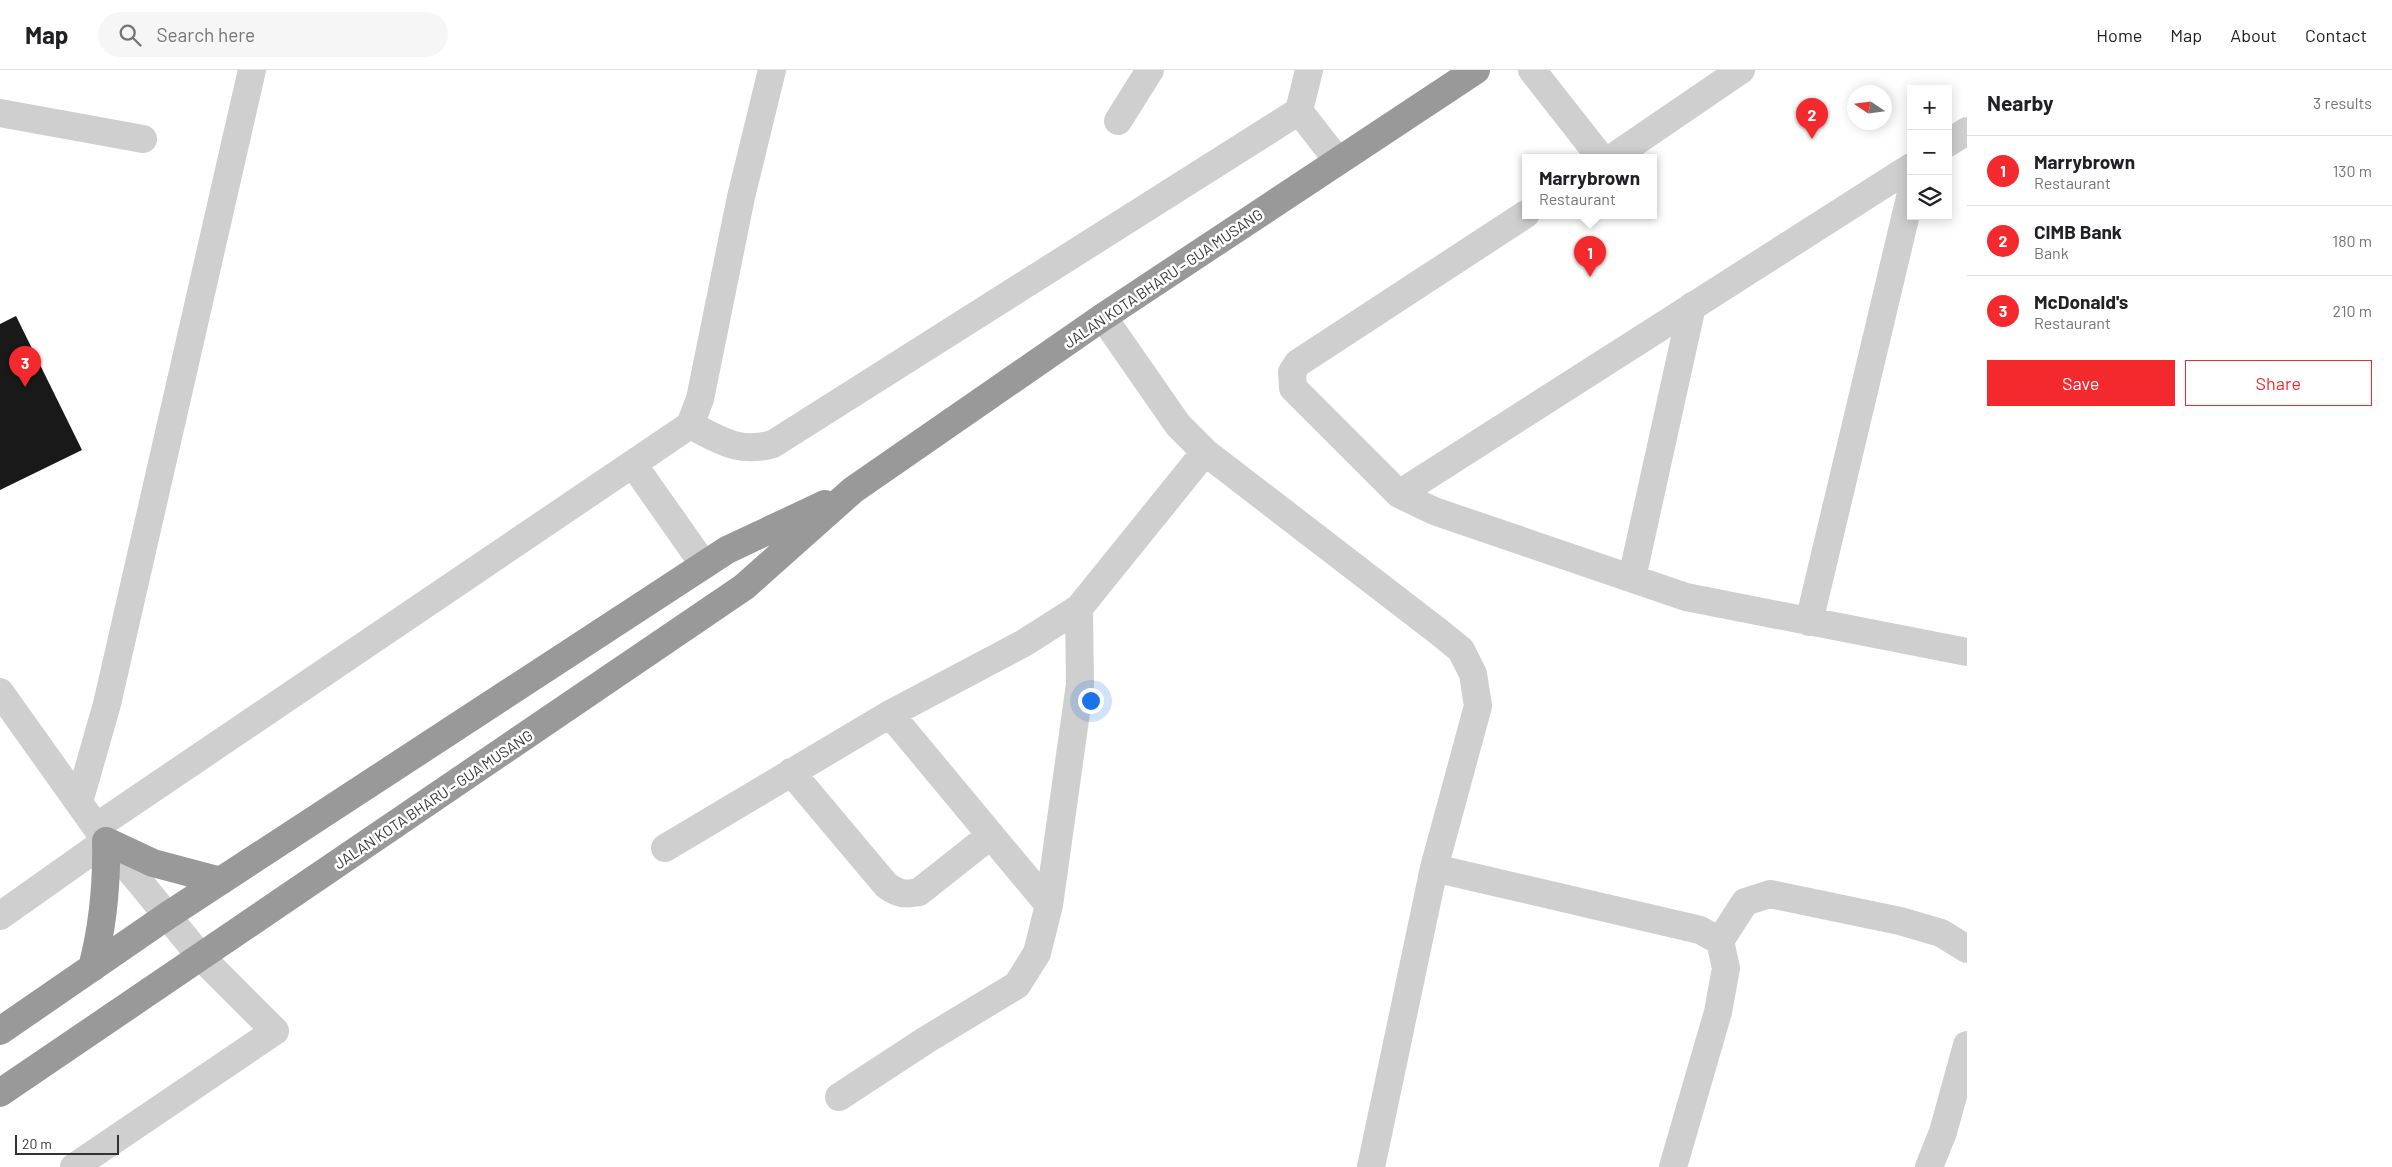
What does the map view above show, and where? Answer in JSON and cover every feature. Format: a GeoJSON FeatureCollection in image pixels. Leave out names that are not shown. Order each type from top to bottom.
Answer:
{"type":"FeatureCollection","features":[{"type":"Feature","properties":{"kind":"highway","name":"JALAN KOTA BHARU – GUA MUSANG"},"geometry":{"type":"LineString","coordinates":[[0,1093],[744,587],[853,490],[1103,317],[1476,70]]}},
{"type":"Feature","properties":{"kind":"highway","name":"JALAN KOTA BHARU – GUA MUSANG"},"geometry":{"type":"LineString","coordinates":[[0,1031],[167,916],[727,550],[853,490]]}},
{"type":"Feature","properties":{"kind":"highway"},"geometry":{"type":"LineString","coordinates":[[101,834],[153,863],[221,881]]}},
{"type":"Feature","properties":{"kind":"highway"},"geometry":{"type":"LineString","coordinates":[[92,968],[100,938],[107,880],[101,834]]}},
{"type":"Feature","properties":{"kind":"street"},"geometry":{"type":"LineString","coordinates":[[79,802],[107,704],[252,70]]}},
{"type":"Feature","properties":{"kind":"street"},"geometry":{"type":"LineString","coordinates":[[0,916],[101,834],[690,425],[700,399],[740,197],[772,70]]}},
{"type":"Feature","properties":{"kind":"street"},"geometry":{"type":"LineString","coordinates":[[1118,121],[1150,70]]}},
{"type":"Feature","properties":{"kind":"street"},"geometry":{"type":"LineString","coordinates":[[690,425],[734,447],[756,449],[772,444],[1299,111],[1309,70]]}},
{"type":"Feature","properties":{"kind":"street"},"geometry":{"type":"LineString","coordinates":[[1532,70],[1598,154]]}},
{"type":"Feature","properties":{"kind":"street"},"geometry":{"type":"LineString","coordinates":[[1618,154],[1741,70]]}},
{"type":"Feature","properties":{"kind":"street"},"geometry":{"type":"LineString","coordinates":[[1299,111],[1338,161]]}},
{"type":"Feature","properties":{"kind":"street"},"geometry":{"type":"LineString","coordinates":[[0,113],[143,140]]}},
{"type":"Feature","properties":{"kind":"street"},"geometry":{"type":"LineString","coordinates":[[1952,140],[1967,131]]}},
{"type":"Feature","properties":{"kind":"street"},"geometry":{"type":"LineString","coordinates":[[1399,494],[1907,170]]}},
{"type":"Feature","properties":{"kind":"street"},"geometry":{"type":"LineString","coordinates":[[1809,622],[1907,210]]}},
{"type":"Feature","properties":{"kind":"street"},"geometry":{"type":"LineString","coordinates":[[1522,217],[1298,363],[1292,372],[1292,388],[1399,494],[1434,511],[1686,597],[1967,652]]}},
{"type":"Feature","properties":{"kind":"street"},"geometry":{"type":"LineString","coordinates":[[1632,578],[1692,306]]}},
{"type":"Feature","properties":{"kind":"street"},"geometry":{"type":"LineString","coordinates":[[1103,317],[1178,425],[1205,452],[1461,650],[1473,674],[1478,706],[1434,868],[1371,1167]]}},
{"type":"Feature","properties":{"kind":"street"},"geometry":{"type":"LineString","coordinates":[[664,848],[890,714],[1024,643],[1079,608],[1205,452]]}},
{"type":"Feature","properties":{"kind":"street"},"geometry":{"type":"LineString","coordinates":[[633,464],[704,565]]}},
{"type":"Feature","properties":{"kind":"street"},"geometry":{"type":"LineString","coordinates":[[840,1096],[926,1040],[1017,985],[1037,953],[1049,905],[1080,684],[1079,608]]}},
{"type":"Feature","properties":{"kind":"street"},"geometry":{"type":"LineString","coordinates":[[0,692],[101,834],[167,916],[202,957],[275,1030],[74,1167]]}},
{"type":"Feature","properties":{"kind":"street"},"geometry":{"type":"LineString","coordinates":[[890,714],[1049,905]]}},
{"type":"Feature","properties":{"kind":"street"},"geometry":{"type":"LineString","coordinates":[[791,772],[886,885],[896,893],[908,894],[919,892],[991,835]]}},
{"type":"Feature","properties":{"kind":"street"},"geometry":{"type":"LineString","coordinates":[[1434,868],[1700,930],[1720,941]]}},
{"type":"Feature","properties":{"kind":"street"},"geometry":{"type":"LineString","coordinates":[[1673,1167],[1718,1012],[1726,968],[1720,941],[1745,902],[1770,894],[1900,921],[1941,933],[1967,948]]}},
{"type":"Feature","properties":{"kind":"street"},"geometry":{"type":"LineString","coordinates":[[1929,1167],[1943,1132],[1967,1045]]}},
{"type":"Feature","properties":{"kind":"building"},"geometry":{"type":"Polygon","coordinates":[[[16,316],[82,450],[0,490],[0,324],[16,316]]]}},
{"type":"Feature","properties":{"kind":"place","name":"CIMB Bank"},"geometry":{"type":"Point","coordinates":[1812,139]}},
{"type":"Feature","properties":{"kind":"place","name":"Marrybrown"},"geometry":{"type":"Point","coordinates":[1590,277]}},
{"type":"Feature","properties":{"kind":"place","name":"McDonald's"},"geometry":{"type":"Point","coordinates":[25,387]}}]}
